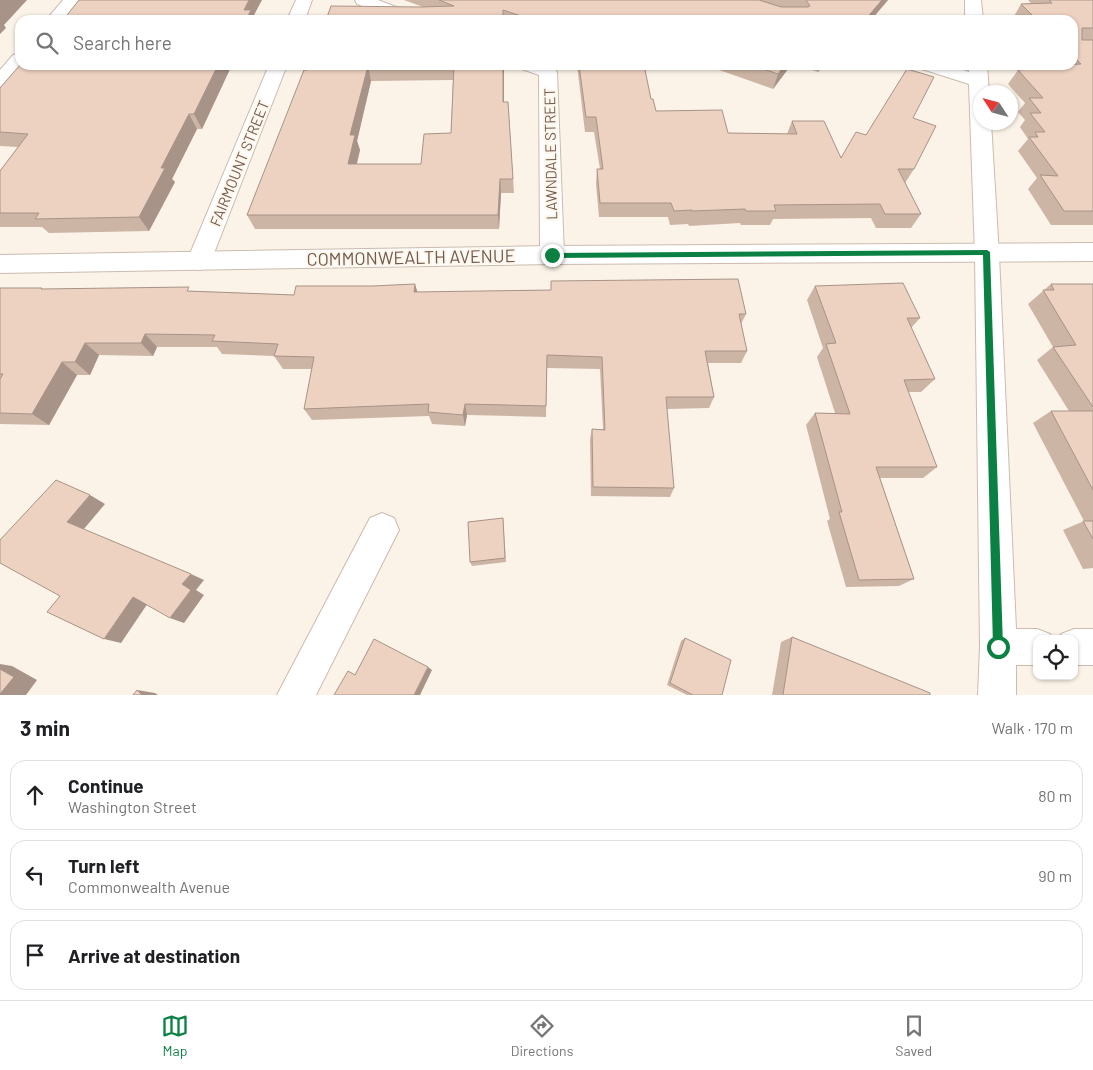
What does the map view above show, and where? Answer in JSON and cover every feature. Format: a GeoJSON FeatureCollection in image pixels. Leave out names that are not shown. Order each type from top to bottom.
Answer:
{"type":"FeatureCollection","features":[{"type":"Feature","properties":{"kind":"street"},"geometry":{"type":"LineString","coordinates":[[58,15],[72,0]]}},
{"type":"Feature","properties":{"kind":"street"},"geometry":{"type":"LineString","coordinates":[[298,15],[304,0]]}},
{"type":"Feature","properties":{"kind":"street"},"geometry":{"type":"LineString","coordinates":[[363,0],[401,15]]}},
{"type":"Feature","properties":{"kind":"street"},"geometry":{"type":"LineString","coordinates":[[972,0],[974,15]]}},
{"type":"Feature","properties":{"kind":"street"},"geometry":{"type":"LineString","coordinates":[[0,81],[15,64]]}},
{"type":"Feature","properties":{"kind":"street","name":"FAIRMOUNT STREET"},"geometry":{"type":"LineString","coordinates":[[199,261],[276,70]]}},
{"type":"Feature","properties":{"kind":"street","name":"LAWNDALE STREET"},"geometry":{"type":"LineString","coordinates":[[543,70],[548,72],[552,255]]}},
{"type":"Feature","properties":{"kind":"street"},"geometry":{"type":"LineString","coordinates":[[960,70],[978,73],[987,252],[998,647],[997,695]]}},
{"type":"Feature","properties":{"kind":"street","name":"COMMONWEALTH AVENUE"},"geometry":{"type":"LineString","coordinates":[[0,264],[552,255],[1093,252]]}},
{"type":"Feature","properties":{"kind":"street"},"geometry":{"type":"LineString","coordinates":[[296,695],[382,530]]}},
{"type":"Feature","properties":{"kind":"street"},"geometry":{"type":"LineString","coordinates":[[998,647],[1033,647]]}},
{"type":"Feature","properties":{"kind":"street"},"geometry":{"type":"LineString","coordinates":[[1078,647],[1093,647]]}},
{"type":"Feature","properties":{"kind":"building"},"geometry":{"type":"Polygon","coordinates":[[[79,0],[249,0],[244,10],[251,10],[248,15],[67,15],[79,0]]]}},
{"type":"Feature","properties":{"kind":"building"},"geometry":{"type":"Polygon","coordinates":[[[439,0],[759,0],[781,7],[808,7],[810,6],[806,0],[882,0],[869,15],[518,15],[503,10],[503,15],[328,15],[331,6],[454,6],[439,0]]]}},
{"type":"Feature","properties":{"kind":"building"},"geometry":{"type":"Polygon","coordinates":[[[1049,0],[1093,0],[1093,28],[1082,28],[1082,40],[1093,40],[1093,211],[1064,211],[1040,175],[1058,176],[1029,137],[1038,137],[1035,132],[1045,132],[1030,113],[1041,113],[1029,98],[1043,98],[1018,70],[1078,70],[1078,64],[1081,64],[1078,61],[1078,15],[1032,15],[1021,4],[1052,3],[1049,0]]]}},
{"type":"Feature","properties":{"kind":"building"},"geometry":{"type":"Polygon","coordinates":[[[16,70],[216,70],[194,114],[189,114],[161,168],[165,168],[139,217],[35,219],[39,213],[0,213],[0,171],[28,134],[0,132],[0,88],[16,70]]]}},
{"type":"Feature","properties":{"kind":"building"},"geometry":{"type":"Polygon","coordinates":[[[304,70],[367,70],[350,135],[355,135],[348,164],[421,164],[424,134],[451,133],[454,70],[503,70],[503,102],[508,102],[513,179],[500,179],[498,215],[247,215],[304,70]]]}},
{"type":"Feature","properties":{"kind":"building"},"geometry":{"type":"Polygon","coordinates":[[[580,70],[645,70],[651,99],[653,99],[656,111],[722,110],[728,133],[797,134],[792,121],[824,121],[841,158],[856,132],[866,135],[906,70],[934,77],[913,118],[936,126],[914,169],[898,169],[921,214],[885,214],[880,204],[774,205],[776,211],[746,211],[745,209],[674,211],[671,203],[600,203],[597,169],[603,169],[596,117],[586,117],[580,70]]]}},
{"type":"Feature","properties":{"kind":"building"},"geometry":{"type":"Polygon","coordinates":[[[766,70],[781,70],[778,74],[766,70]]]}},
{"type":"Feature","properties":{"kind":"building"},"geometry":{"type":"Polygon","coordinates":[[[738,279],[746,314],[739,314],[747,351],[705,351],[714,397],[666,397],[674,488],[593,487],[592,429],[605,430],[602,357],[547,355],[546,406],[465,404],[463,415],[428,412],[429,404],[304,409],[314,357],[274,356],[278,344],[212,341],[215,335],[145,334],[141,343],[85,343],[75,362],[62,362],[32,414],[0,413],[0,379],[3,374],[0,374],[0,288],[189,287],[187,291],[294,295],[296,286],[415,284],[414,292],[551,290],[551,281],[738,279]]]}},
{"type":"Feature","properties":{"kind":"building"},"geometry":{"type":"Polygon","coordinates":[[[903,283],[920,318],[907,318],[935,379],[904,380],[937,467],[876,467],[914,579],[859,580],[839,512],[842,512],[815,413],[850,414],[826,344],[836,343],[815,286],[903,283]]]}},
{"type":"Feature","properties":{"kind":"building"},"geometry":{"type":"Polygon","coordinates":[[[1051,284],[1093,284],[1093,407],[1053,347],[1076,345],[1043,290],[1054,290],[1051,284]]]}},
{"type":"Feature","properties":{"kind":"building"},"geometry":{"type":"Polygon","coordinates":[[[1051,411],[1093,411],[1093,490],[1051,411]]]}},
{"type":"Feature","properties":{"kind":"building"},"geometry":{"type":"Polygon","coordinates":[[[56,480],[90,495],[67,522],[191,574],[182,584],[191,590],[170,618],[133,597],[104,639],[47,612],[60,596],[0,563],[0,540],[56,480]]]}},
{"type":"Feature","properties":{"kind":"building"},"geometry":{"type":"Polygon","coordinates":[[[503,518],[505,558],[470,562],[468,522],[503,518]]]}},
{"type":"Feature","properties":{"kind":"building"},"geometry":{"type":"Polygon","coordinates":[[[1083,521],[1093,521],[1093,539],[1083,521]]]}},
{"type":"Feature","properties":{"kind":"building"},"geometry":{"type":"Polygon","coordinates":[[[792,637],[930,693],[930,695],[783,695],[792,637]]]}},
{"type":"Feature","properties":{"kind":"building"},"geometry":{"type":"Polygon","coordinates":[[[685,638],[731,660],[722,695],[693,695],[670,683],[685,638]]]}},
{"type":"Feature","properties":{"kind":"building"},"geometry":{"type":"Polygon","coordinates":[[[374,639],[428,667],[414,695],[334,695],[348,671],[355,675],[374,639]]]}},
{"type":"Feature","properties":{"kind":"building"},"geometry":{"type":"Polygon","coordinates":[[[0,669],[14,677],[0,694],[0,669]]]}},
{"type":"Feature","properties":{"kind":"building"},"geometry":{"type":"Polygon","coordinates":[[[137,690],[142,695],[133,695],[137,690]]]}},
{"type":"Feature","properties":{"kind":"route"},"geometry":{"type":"LineString","coordinates":[[552,255],[987,252],[998,647]]}}]}
